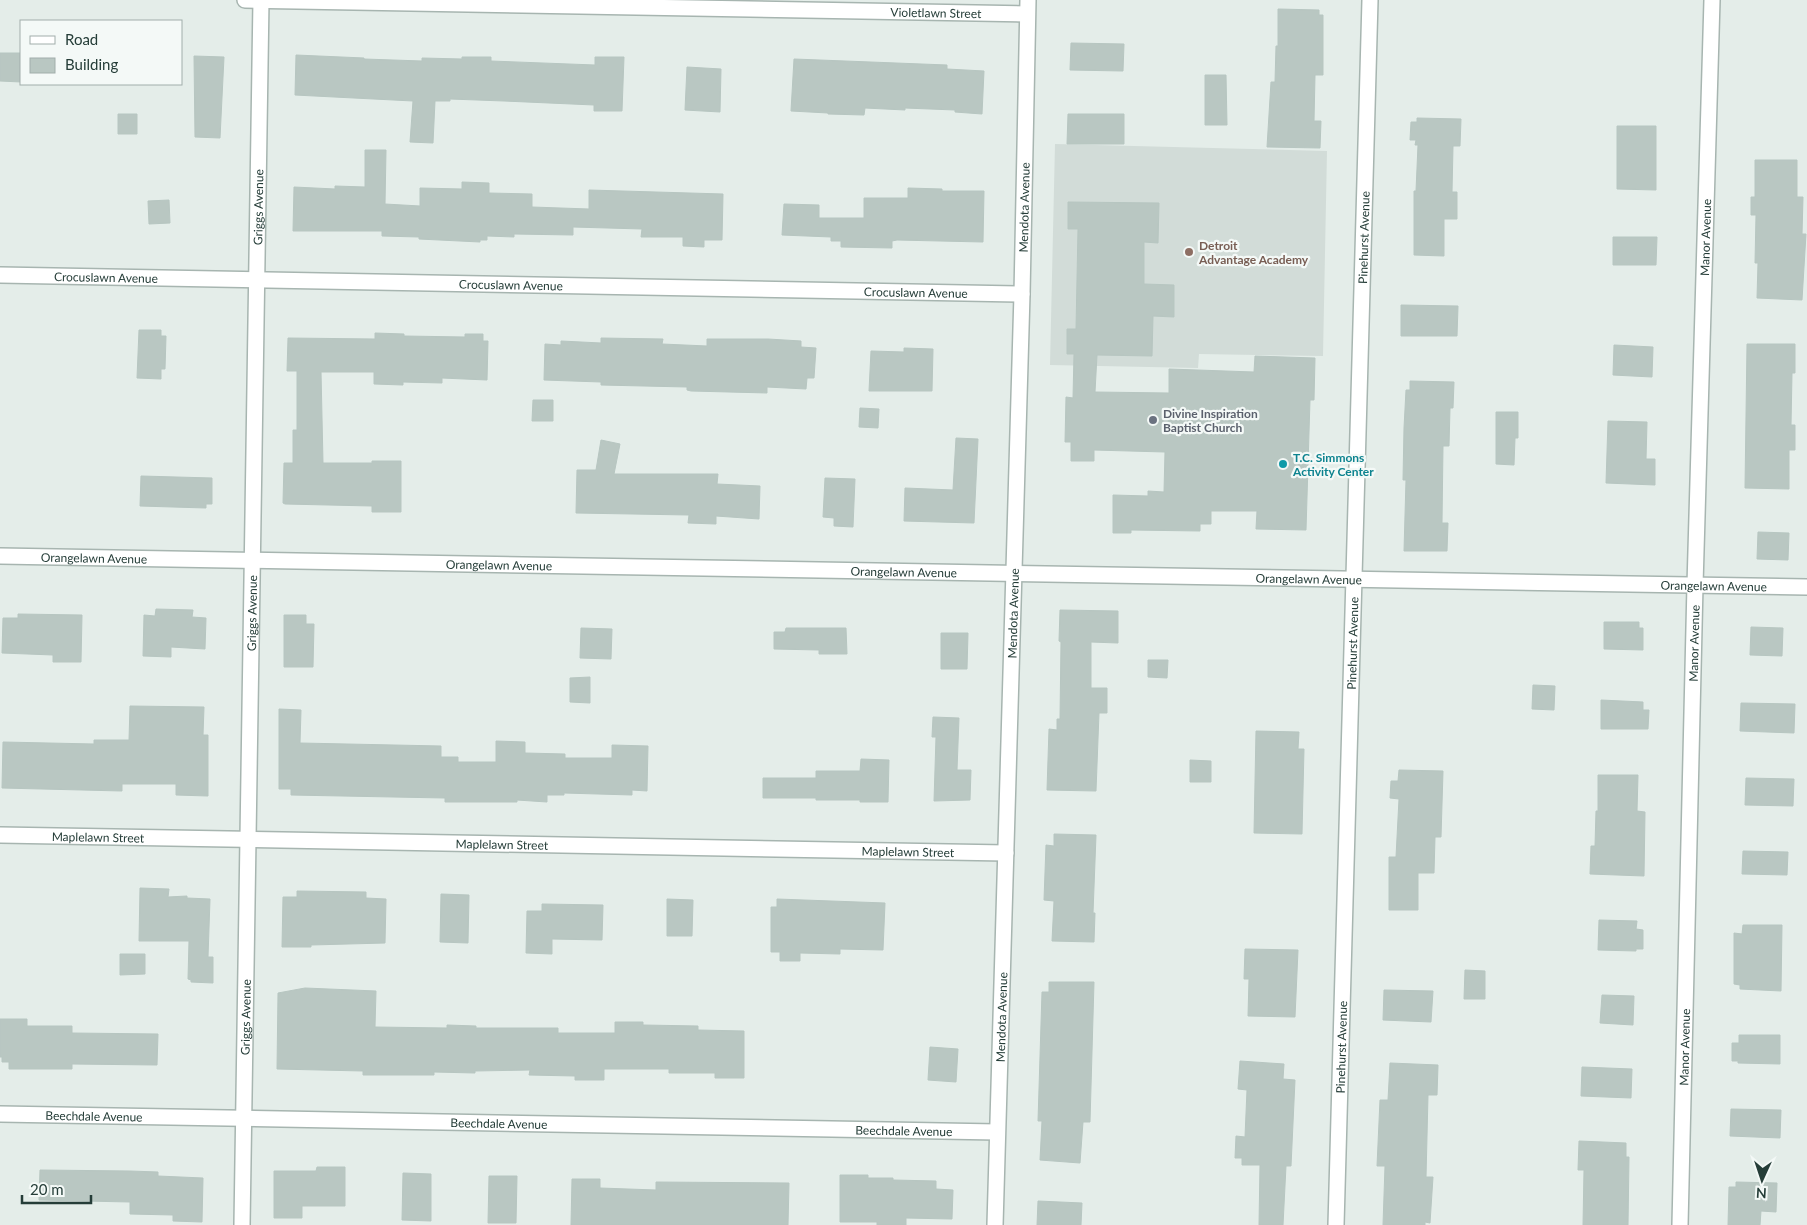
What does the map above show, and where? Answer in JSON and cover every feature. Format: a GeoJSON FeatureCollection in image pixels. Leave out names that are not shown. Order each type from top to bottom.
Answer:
{"type":"FeatureCollection","features":[{"type":"Feature","properties":{"kind":"street","name":"Violetlawn Street"},"geometry":{"type":"LineString","coordinates":[[245,0],[1027,7]]}},
{"type":"Feature","properties":{"kind":"street","name":"Griggs Avenue"},"geometry":{"type":"LineString","coordinates":[[242,1225],[261,0]]}},
{"type":"Feature","properties":{"kind":"street","name":"Pinehurst Avenue"},"geometry":{"type":"LineString","coordinates":[[1336,1225],[1370,0]]}},
{"type":"Feature","properties":{"kind":"street","name":"Manor Avenue"},"geometry":{"type":"LineString","coordinates":[[1680,1225],[1695,585],[1712,0]]}},
{"type":"Feature","properties":{"kind":"street","name":"Mendota Avenue"},"geometry":{"type":"LineString","coordinates":[[995,1225],[1022,294],[1027,7]]}},
{"type":"Feature","properties":{"kind":"street","name":"Crocuslawn Avenue"},"geometry":{"type":"LineString","coordinates":[[0,275],[1022,294]]}},
{"type":"Feature","properties":{"kind":"street","name":"Orangelawn Avenue"},"geometry":{"type":"LineString","coordinates":[[0,556],[1807,587]]}},
{"type":"Feature","properties":{"kind":"street","name":"Maplelawn Street"},"geometry":{"type":"LineString","coordinates":[[0,835],[1006,853]]}},
{"type":"Feature","properties":{"kind":"street","name":"Beechdale Avenue"},"geometry":{"type":"LineString","coordinates":[[0,1114],[997,1132]]}},
{"type":"Feature","properties":{"kind":"shaded area","name":"Detroit Advantage Academy"},"geometry":{"type":"Polygon","coordinates":[[[1055,144],[1327,151],[1323,356],[1199,354],[1198,368],[1050,365],[1055,144]]]}},
{"type":"Feature","properties":{"kind":"building"},"geometry":{"type":"Polygon","coordinates":[[[1278,9],[1319,10],[1319,15],[1323,15],[1323,75],[1315,75],[1314,121],[1321,121],[1320,148],[1267,147],[1271,82],[1275,82],[1276,46],[1278,46],[1278,9]]]}},
{"type":"Feature","properties":{"kind":"building"},"geometry":{"type":"Polygon","coordinates":[[[1071,43],[1124,44],[1123,71],[1070,70],[1071,43]]]}},
{"type":"Feature","properties":{"kind":"building"},"geometry":{"type":"Polygon","coordinates":[[[0,53],[20,53],[20,82],[0,81],[0,53]]]}},
{"type":"Feature","properties":{"kind":"building"},"geometry":{"type":"Polygon","coordinates":[[[296,55],[422,61],[422,58],[462,59],[462,57],[491,57],[491,61],[595,65],[595,57],[624,57],[622,111],[594,111],[594,105],[450,99],[450,101],[435,101],[433,143],[410,142],[413,101],[295,95],[296,55]]]}},
{"type":"Feature","properties":{"kind":"building"},"geometry":{"type":"Polygon","coordinates":[[[194,56],[224,57],[220,138],[195,137],[194,56]]]}},
{"type":"Feature","properties":{"kind":"building"},"geometry":{"type":"Polygon","coordinates":[[[794,59],[947,65],[947,69],[984,71],[982,114],[955,112],[955,110],[905,108],[905,110],[865,108],[864,115],[791,111],[794,59]]]}},
{"type":"Feature","properties":{"kind":"building"},"geometry":{"type":"Polygon","coordinates":[[[687,67],[721,69],[720,112],[685,110],[687,67]]]}},
{"type":"Feature","properties":{"kind":"building"},"geometry":{"type":"Polygon","coordinates":[[[1205,75],[1226,75],[1227,125],[1205,125],[1205,75]]]}},
{"type":"Feature","properties":{"kind":"building"},"geometry":{"type":"Polygon","coordinates":[[[118,114],[137,114],[137,134],[118,134],[118,114]]]}},
{"type":"Feature","properties":{"kind":"building"},"geometry":{"type":"Polygon","coordinates":[[[1068,114],[1124,114],[1124,144],[1067,144],[1068,114]]]}},
{"type":"Feature","properties":{"kind":"building"},"geometry":{"type":"Polygon","coordinates":[[[1417,118],[1461,119],[1460,146],[1453,146],[1452,192],[1457,192],[1457,219],[1444,219],[1444,256],[1414,255],[1414,191],[1416,191],[1418,145],[1415,145],[1416,140],[1410,140],[1411,122],[1417,122],[1417,118]]]}},
{"type":"Feature","properties":{"kind":"building"},"geometry":{"type":"Polygon","coordinates":[[[1617,126],[1656,126],[1656,190],[1617,189],[1617,126]]]}},
{"type":"Feature","properties":{"kind":"building"},"geometry":{"type":"Polygon","coordinates":[[[365,150],[386,150],[385,204],[420,206],[420,188],[462,189],[462,182],[489,183],[489,193],[532,194],[532,207],[589,209],[589,190],[723,194],[722,240],[704,240],[704,247],[683,246],[683,237],[641,237],[642,229],[573,227],[573,235],[514,234],[514,237],[487,236],[487,240],[480,240],[480,242],[382,236],[382,231],[293,231],[294,187],[335,189],[335,186],[365,187],[365,150]]]}},
{"type":"Feature","properties":{"kind":"building"},"geometry":{"type":"Polygon","coordinates":[[[1755,160],[1797,160],[1797,197],[1803,197],[1802,234],[1806,234],[1802,300],[1757,298],[1758,263],[1755,263],[1756,215],[1751,215],[1751,197],[1755,197],[1755,160]]]}},
{"type":"Feature","properties":{"kind":"building"},"geometry":{"type":"Polygon","coordinates":[[[908,188],[942,189],[942,191],[984,191],[983,242],[897,240],[892,241],[892,248],[841,247],[841,241],[831,241],[831,237],[782,235],[784,204],[819,205],[819,218],[864,218],[864,198],[908,198],[908,188]]]}},
{"type":"Feature","properties":{"kind":"building"},"geometry":{"type":"Polygon","coordinates":[[[169,200],[170,223],[149,224],[148,201],[169,200]]]}},
{"type":"Feature","properties":{"kind":"building"},"geometry":{"type":"Polygon","coordinates":[[[1068,202],[1159,203],[1158,243],[1144,242],[1144,284],[1174,285],[1174,317],[1153,316],[1152,356],[1097,355],[1095,392],[1169,393],[1169,369],[1254,372],[1255,356],[1315,358],[1314,400],[1310,400],[1306,530],[1256,529],[1257,511],[1211,511],[1211,524],[1200,524],[1200,531],[1131,530],[1131,533],[1113,533],[1113,495],[1148,496],[1148,491],[1164,492],[1165,452],[1094,450],[1094,461],[1071,461],[1071,442],[1065,442],[1066,397],[1073,398],[1074,354],[1067,354],[1067,329],[1076,329],[1078,229],[1068,229],[1068,202]]]}},
{"type":"Feature","properties":{"kind":"building"},"geometry":{"type":"Polygon","coordinates":[[[1613,237],[1657,237],[1656,265],[1613,265],[1613,237]]]}},
{"type":"Feature","properties":{"kind":"building"},"geometry":{"type":"Polygon","coordinates":[[[1401,305],[1458,306],[1457,336],[1401,336],[1401,305]]]}},
{"type":"Feature","properties":{"kind":"building"},"geometry":{"type":"Polygon","coordinates":[[[139,330],[161,330],[161,336],[166,336],[165,369],[161,369],[161,379],[137,378],[139,330]]]}},
{"type":"Feature","properties":{"kind":"building"},"geometry":{"type":"Polygon","coordinates":[[[375,333],[404,334],[404,336],[465,337],[465,334],[483,334],[483,341],[488,341],[487,380],[442,378],[442,383],[403,382],[403,385],[374,384],[374,372],[321,372],[323,463],[401,461],[401,512],[372,512],[372,506],[283,503],[284,463],[293,463],[293,430],[297,430],[297,371],[287,371],[288,338],[375,339],[375,333]]]}},
{"type":"Feature","properties":{"kind":"building"},"geometry":{"type":"Polygon","coordinates":[[[601,338],[663,339],[662,344],[707,346],[707,339],[801,341],[801,347],[816,348],[814,378],[807,378],[806,389],[767,387],[767,393],[691,391],[687,390],[687,387],[601,385],[601,382],[544,380],[545,344],[561,345],[561,341],[601,343],[601,338]]]}},
{"type":"Feature","properties":{"kind":"building"},"geometry":{"type":"Polygon","coordinates":[[[1747,344],[1795,344],[1795,373],[1792,373],[1791,425],[1795,425],[1795,450],[1789,450],[1789,489],[1745,488],[1747,344]]]}},
{"type":"Feature","properties":{"kind":"building"},"geometry":{"type":"Polygon","coordinates":[[[1614,345],[1653,347],[1652,377],[1613,375],[1614,345]]]}},
{"type":"Feature","properties":{"kind":"building"},"geometry":{"type":"Polygon","coordinates":[[[904,348],[933,349],[932,391],[869,391],[871,351],[904,352],[904,348]]]}},
{"type":"Feature","properties":{"kind":"building"},"geometry":{"type":"Polygon","coordinates":[[[1410,381],[1454,382],[1453,408],[1450,408],[1449,446],[1443,446],[1442,523],[1448,523],[1447,551],[1404,551],[1406,480],[1403,480],[1404,428],[1406,390],[1410,390],[1410,381]]]}},
{"type":"Feature","properties":{"kind":"building"},"geometry":{"type":"Polygon","coordinates":[[[533,400],[553,400],[553,421],[532,421],[533,400]]]}},
{"type":"Feature","properties":{"kind":"building"},"geometry":{"type":"Polygon","coordinates":[[[860,408],[879,409],[878,428],[859,427],[860,408]]]}},
{"type":"Feature","properties":{"kind":"building"},"geometry":{"type":"Polygon","coordinates":[[[1496,412],[1518,412],[1518,438],[1515,438],[1514,465],[1496,464],[1496,412]]]}},
{"type":"Feature","properties":{"kind":"building"},"geometry":{"type":"Polygon","coordinates":[[[1608,421],[1647,422],[1646,459],[1655,459],[1655,485],[1606,483],[1608,421]]]}},
{"type":"Feature","properties":{"kind":"building"},"geometry":{"type":"Polygon","coordinates":[[[956,438],[978,439],[974,523],[904,521],[905,488],[953,490],[956,438]]]}},
{"type":"Feature","properties":{"kind":"building"},"geometry":{"type":"Polygon","coordinates":[[[601,440],[620,444],[614,474],[718,474],[717,484],[760,486],[759,519],[716,516],[716,524],[688,523],[689,515],[576,513],[577,470],[596,470],[601,440]]]}},
{"type":"Feature","properties":{"kind":"building"},"geometry":{"type":"Polygon","coordinates":[[[141,476],[212,478],[212,504],[206,504],[206,508],[140,506],[141,476]]]}},
{"type":"Feature","properties":{"kind":"building"},"geometry":{"type":"Polygon","coordinates":[[[825,478],[855,479],[853,527],[834,526],[834,518],[823,517],[825,478]]]}},
{"type":"Feature","properties":{"kind":"building"},"geometry":{"type":"Polygon","coordinates":[[[1758,532],[1789,533],[1788,560],[1757,559],[1758,532]]]}},
{"type":"Feature","properties":{"kind":"building"},"geometry":{"type":"Polygon","coordinates":[[[156,609],[193,610],[192,617],[206,618],[205,649],[171,647],[171,657],[143,656],[144,615],[155,616],[156,609]]]}},
{"type":"Feature","properties":{"kind":"building"},"geometry":{"type":"Polygon","coordinates":[[[1060,610],[1118,611],[1118,643],[1091,642],[1091,688],[1107,688],[1107,713],[1099,713],[1096,791],[1047,790],[1049,729],[1057,730],[1057,719],[1060,719],[1060,610]]]}},
{"type":"Feature","properties":{"kind":"building"},"geometry":{"type":"Polygon","coordinates":[[[18,614],[82,615],[81,662],[53,662],[53,655],[2,653],[3,618],[18,618],[18,614]]]}},
{"type":"Feature","properties":{"kind":"building"},"geometry":{"type":"Polygon","coordinates":[[[284,615],[306,615],[306,624],[314,624],[313,667],[284,667],[284,615]]]}},
{"type":"Feature","properties":{"kind":"building"},"geometry":{"type":"Polygon","coordinates":[[[1604,622],[1639,622],[1639,628],[1643,628],[1643,650],[1604,649],[1604,622]]]}},
{"type":"Feature","properties":{"kind":"building"},"geometry":{"type":"Polygon","coordinates":[[[1751,627],[1783,628],[1782,656],[1750,655],[1751,627]]]}},
{"type":"Feature","properties":{"kind":"building"},"geometry":{"type":"Polygon","coordinates":[[[581,628],[612,629],[611,659],[580,658],[581,628]]]}},
{"type":"Feature","properties":{"kind":"building"},"geometry":{"type":"Polygon","coordinates":[[[786,628],[846,628],[847,654],[819,654],[819,650],[774,649],[774,632],[785,632],[786,628]]]}},
{"type":"Feature","properties":{"kind":"building"},"geometry":{"type":"Polygon","coordinates":[[[941,633],[968,633],[967,669],[941,669],[941,633]]]}},
{"type":"Feature","properties":{"kind":"building"},"geometry":{"type":"Polygon","coordinates":[[[1148,660],[1168,660],[1167,678],[1148,677],[1148,660]]]}},
{"type":"Feature","properties":{"kind":"building"},"geometry":{"type":"Polygon","coordinates":[[[590,677],[590,703],[570,702],[570,678],[590,677]]]}},
{"type":"Feature","properties":{"kind":"building"},"geometry":{"type":"Polygon","coordinates":[[[1533,685],[1555,686],[1554,710],[1532,709],[1533,685]]]}},
{"type":"Feature","properties":{"kind":"building"},"geometry":{"type":"Polygon","coordinates":[[[1601,700],[1643,702],[1643,710],[1649,710],[1648,729],[1601,729],[1601,700]]]}},
{"type":"Feature","properties":{"kind":"building"},"geometry":{"type":"Polygon","coordinates":[[[1741,703],[1795,704],[1794,733],[1740,731],[1741,703]]]}},
{"type":"Feature","properties":{"kind":"building"},"geometry":{"type":"Polygon","coordinates":[[[130,706],[204,707],[203,735],[208,735],[208,796],[176,795],[176,784],[122,784],[122,791],[2,788],[3,742],[94,744],[94,740],[129,740],[130,706]]]}},
{"type":"Feature","properties":{"kind":"building"},"geometry":{"type":"Polygon","coordinates":[[[279,709],[301,710],[300,743],[441,746],[441,757],[458,757],[458,762],[496,762],[496,741],[525,742],[525,753],[565,754],[565,758],[612,758],[612,745],[648,746],[647,791],[632,790],[632,795],[564,793],[564,795],[547,795],[547,802],[517,800],[517,802],[445,802],[445,798],[291,795],[291,789],[279,789],[279,709]]]}},
{"type":"Feature","properties":{"kind":"building"},"geometry":{"type":"Polygon","coordinates":[[[933,717],[959,718],[957,770],[971,770],[970,800],[934,801],[936,737],[932,737],[933,717]]]}},
{"type":"Feature","properties":{"kind":"building"},"geometry":{"type":"Polygon","coordinates":[[[1256,731],[1299,732],[1298,749],[1304,749],[1302,834],[1254,833],[1256,731]]]}},
{"type":"Feature","properties":{"kind":"building"},"geometry":{"type":"Polygon","coordinates":[[[861,759],[889,760],[888,802],[816,800],[816,798],[763,798],[763,778],[816,778],[816,771],[860,771],[861,759]]]}},
{"type":"Feature","properties":{"kind":"building"},"geometry":{"type":"Polygon","coordinates":[[[1190,760],[1211,761],[1211,782],[1190,782],[1190,760]]]}},
{"type":"Feature","properties":{"kind":"building"},"geometry":{"type":"Polygon","coordinates":[[[1399,770],[1443,771],[1441,837],[1435,837],[1434,873],[1418,873],[1418,910],[1389,910],[1389,857],[1396,857],[1399,799],[1390,798],[1391,781],[1398,781],[1399,770]]]}},
{"type":"Feature","properties":{"kind":"building"},"geometry":{"type":"Polygon","coordinates":[[[1598,775],[1638,775],[1637,811],[1645,812],[1644,876],[1590,874],[1591,846],[1595,846],[1596,811],[1598,811],[1598,775]]]}},
{"type":"Feature","properties":{"kind":"building"},"geometry":{"type":"Polygon","coordinates":[[[1746,778],[1794,779],[1793,806],[1745,805],[1746,778]]]}},
{"type":"Feature","properties":{"kind":"building"},"geometry":{"type":"Polygon","coordinates":[[[1054,834],[1096,835],[1093,913],[1095,913],[1094,942],[1052,941],[1054,901],[1044,900],[1046,845],[1054,846],[1054,834]]]}},
{"type":"Feature","properties":{"kind":"building"},"geometry":{"type":"Polygon","coordinates":[[[1743,851],[1788,852],[1787,875],[1742,874],[1743,851]]]}},
{"type":"Feature","properties":{"kind":"building"},"geometry":{"type":"Polygon","coordinates":[[[140,888],[169,889],[168,897],[187,896],[187,898],[210,899],[208,957],[213,957],[213,983],[191,982],[188,979],[189,941],[139,941],[140,888]]]}},
{"type":"Feature","properties":{"kind":"building"},"geometry":{"type":"Polygon","coordinates":[[[297,891],[366,892],[366,898],[386,899],[385,943],[282,947],[283,897],[297,897],[297,891]]]}},
{"type":"Feature","properties":{"kind":"building"},"geometry":{"type":"Polygon","coordinates":[[[441,894],[469,895],[468,943],[440,942],[441,894]]]}},
{"type":"Feature","properties":{"kind":"building"},"geometry":{"type":"Polygon","coordinates":[[[667,899],[693,900],[692,936],[667,936],[667,899]]]}},
{"type":"Feature","properties":{"kind":"building"},"geometry":{"type":"Polygon","coordinates":[[[777,899],[885,903],[883,950],[840,949],[840,954],[800,953],[800,961],[780,961],[780,952],[771,952],[771,907],[777,907],[777,899]]]}},
{"type":"Feature","properties":{"kind":"building"},"geometry":{"type":"Polygon","coordinates":[[[542,904],[603,905],[602,940],[552,939],[552,954],[526,953],[527,911],[542,911],[542,904]]]}},
{"type":"Feature","properties":{"kind":"building"},"geometry":{"type":"Polygon","coordinates":[[[1599,920],[1637,921],[1636,929],[1643,930],[1643,949],[1636,949],[1636,951],[1598,950],[1599,920]]]}},
{"type":"Feature","properties":{"kind":"building"},"geometry":{"type":"Polygon","coordinates":[[[1743,925],[1782,925],[1781,991],[1740,989],[1740,985],[1734,984],[1734,933],[1742,934],[1743,925]]]}},
{"type":"Feature","properties":{"kind":"building"},"geometry":{"type":"Polygon","coordinates":[[[1245,949],[1298,950],[1295,1017],[1248,1016],[1249,979],[1244,979],[1245,949]]]}},
{"type":"Feature","properties":{"kind":"building"},"geometry":{"type":"Polygon","coordinates":[[[120,954],[145,954],[145,974],[120,975],[120,954]]]}},
{"type":"Feature","properties":{"kind":"building"},"geometry":{"type":"Polygon","coordinates":[[[1465,970],[1485,971],[1485,999],[1464,999],[1465,970]]]}},
{"type":"Feature","properties":{"kind":"building"},"geometry":{"type":"Polygon","coordinates":[[[1049,982],[1094,982],[1090,1122],[1083,1122],[1080,1163],[1040,1160],[1042,1121],[1038,1121],[1042,992],[1049,992],[1049,982]]]}},
{"type":"Feature","properties":{"kind":"building"},"geometry":{"type":"Polygon","coordinates":[[[305,988],[376,991],[375,1027],[447,1028],[447,1025],[476,1026],[476,1028],[558,1028],[558,1033],[615,1033],[615,1022],[643,1022],[643,1025],[698,1026],[698,1030],[744,1031],[744,1078],[715,1078],[715,1073],[669,1073],[669,1069],[604,1069],[604,1080],[575,1080],[575,1076],[529,1075],[530,1070],[475,1071],[475,1073],[434,1072],[434,1075],[363,1075],[363,1071],[277,1069],[278,993],[305,988]]]}},
{"type":"Feature","properties":{"kind":"building"},"geometry":{"type":"Polygon","coordinates":[[[1384,990],[1433,991],[1431,1022],[1383,1020],[1384,990]]]}},
{"type":"Feature","properties":{"kind":"building"},"geometry":{"type":"Polygon","coordinates":[[[1602,995],[1634,996],[1633,1025],[1600,1023],[1602,995]]]}},
{"type":"Feature","properties":{"kind":"building"},"geometry":{"type":"Polygon","coordinates":[[[0,1019],[27,1019],[27,1026],[72,1026],[72,1033],[158,1034],[157,1065],[72,1064],[72,1069],[9,1069],[9,1062],[2,1062],[2,1057],[0,1057],[0,1019]]]}},
{"type":"Feature","properties":{"kind":"building"},"geometry":{"type":"Polygon","coordinates":[[[1739,1035],[1780,1035],[1780,1064],[1738,1063],[1738,1061],[1732,1061],[1732,1043],[1739,1043],[1739,1035]]]}},
{"type":"Feature","properties":{"kind":"building"},"geometry":{"type":"Polygon","coordinates":[[[930,1047],[958,1049],[956,1082],[928,1080],[930,1047]]]}},
{"type":"Feature","properties":{"kind":"building"},"geometry":{"type":"Polygon","coordinates":[[[1240,1061],[1284,1064],[1283,1079],[1295,1080],[1291,1166],[1286,1166],[1283,1225],[1259,1225],[1260,1165],[1242,1165],[1242,1158],[1235,1158],[1236,1136],[1245,1137],[1247,1090],[1238,1089],[1240,1061]]]}},
{"type":"Feature","properties":{"kind":"building"},"geometry":{"type":"Polygon","coordinates":[[[1390,1063],[1438,1065],[1437,1095],[1428,1095],[1426,1177],[1433,1177],[1430,1223],[1425,1222],[1425,1225],[1383,1225],[1385,1166],[1377,1166],[1380,1100],[1388,1100],[1390,1063]]]}},
{"type":"Feature","properties":{"kind":"building"},"geometry":{"type":"Polygon","coordinates":[[[1582,1067],[1632,1069],[1631,1098],[1581,1096],[1582,1067]]]}},
{"type":"Feature","properties":{"kind":"building"},"geometry":{"type":"Polygon","coordinates":[[[1731,1109],[1781,1110],[1780,1138],[1730,1136],[1731,1109]]]}},
{"type":"Feature","properties":{"kind":"building"},"geometry":{"type":"Polygon","coordinates":[[[1579,1141],[1626,1143],[1626,1157],[1629,1157],[1628,1225],[1583,1225],[1584,1170],[1578,1170],[1579,1141]]]}},
{"type":"Feature","properties":{"kind":"building"},"geometry":{"type":"Polygon","coordinates":[[[317,1167],[345,1167],[345,1206],[302,1206],[302,1218],[274,1218],[274,1171],[316,1171],[317,1167]]]}},
{"type":"Feature","properties":{"kind":"building"},"geometry":{"type":"Polygon","coordinates":[[[40,1170],[158,1172],[158,1176],[203,1178],[202,1222],[173,1221],[173,1215],[130,1214],[130,1202],[39,1200],[40,1170]]]}},
{"type":"Feature","properties":{"kind":"building"},"geometry":{"type":"Polygon","coordinates":[[[403,1173],[431,1174],[431,1221],[402,1220],[403,1173]]]}},
{"type":"Feature","properties":{"kind":"building"},"geometry":{"type":"Polygon","coordinates":[[[840,1175],[868,1175],[868,1178],[936,1181],[936,1189],[953,1190],[952,1219],[906,1218],[906,1225],[877,1225],[877,1222],[840,1222],[840,1175]]]}},
{"type":"Feature","properties":{"kind":"building"},"geometry":{"type":"Polygon","coordinates":[[[489,1176],[517,1176],[516,1223],[488,1223],[489,1176]]]}},
{"type":"Feature","properties":{"kind":"building"},"geometry":{"type":"Polygon","coordinates":[[[572,1179],[600,1179],[600,1188],[656,1190],[656,1182],[789,1183],[788,1225],[571,1225],[572,1179]]]}},
{"type":"Feature","properties":{"kind":"building"},"geometry":{"type":"Polygon","coordinates":[[[1736,1182],[1777,1183],[1776,1212],[1761,1211],[1760,1225],[1728,1225],[1729,1187],[1736,1187],[1736,1182]]]}},
{"type":"Feature","properties":{"kind":"building"},"geometry":{"type":"Polygon","coordinates":[[[1038,1201],[1082,1203],[1081,1225],[1037,1225],[1038,1201]]]}},
{"type":"Feature","properties":{"kind":"place","name":"Detroit Advantage Academy"},"geometry":{"type":"Point","coordinates":[1189,252]}},
{"type":"Feature","properties":{"kind":"place","name":"Divine Inspiration Baptist Church"},"geometry":{"type":"Point","coordinates":[1153,420]}},
{"type":"Feature","properties":{"kind":"place","name":"T.C. Simmons Activity Center"},"geometry":{"type":"Point","coordinates":[1283,464]}}]}
